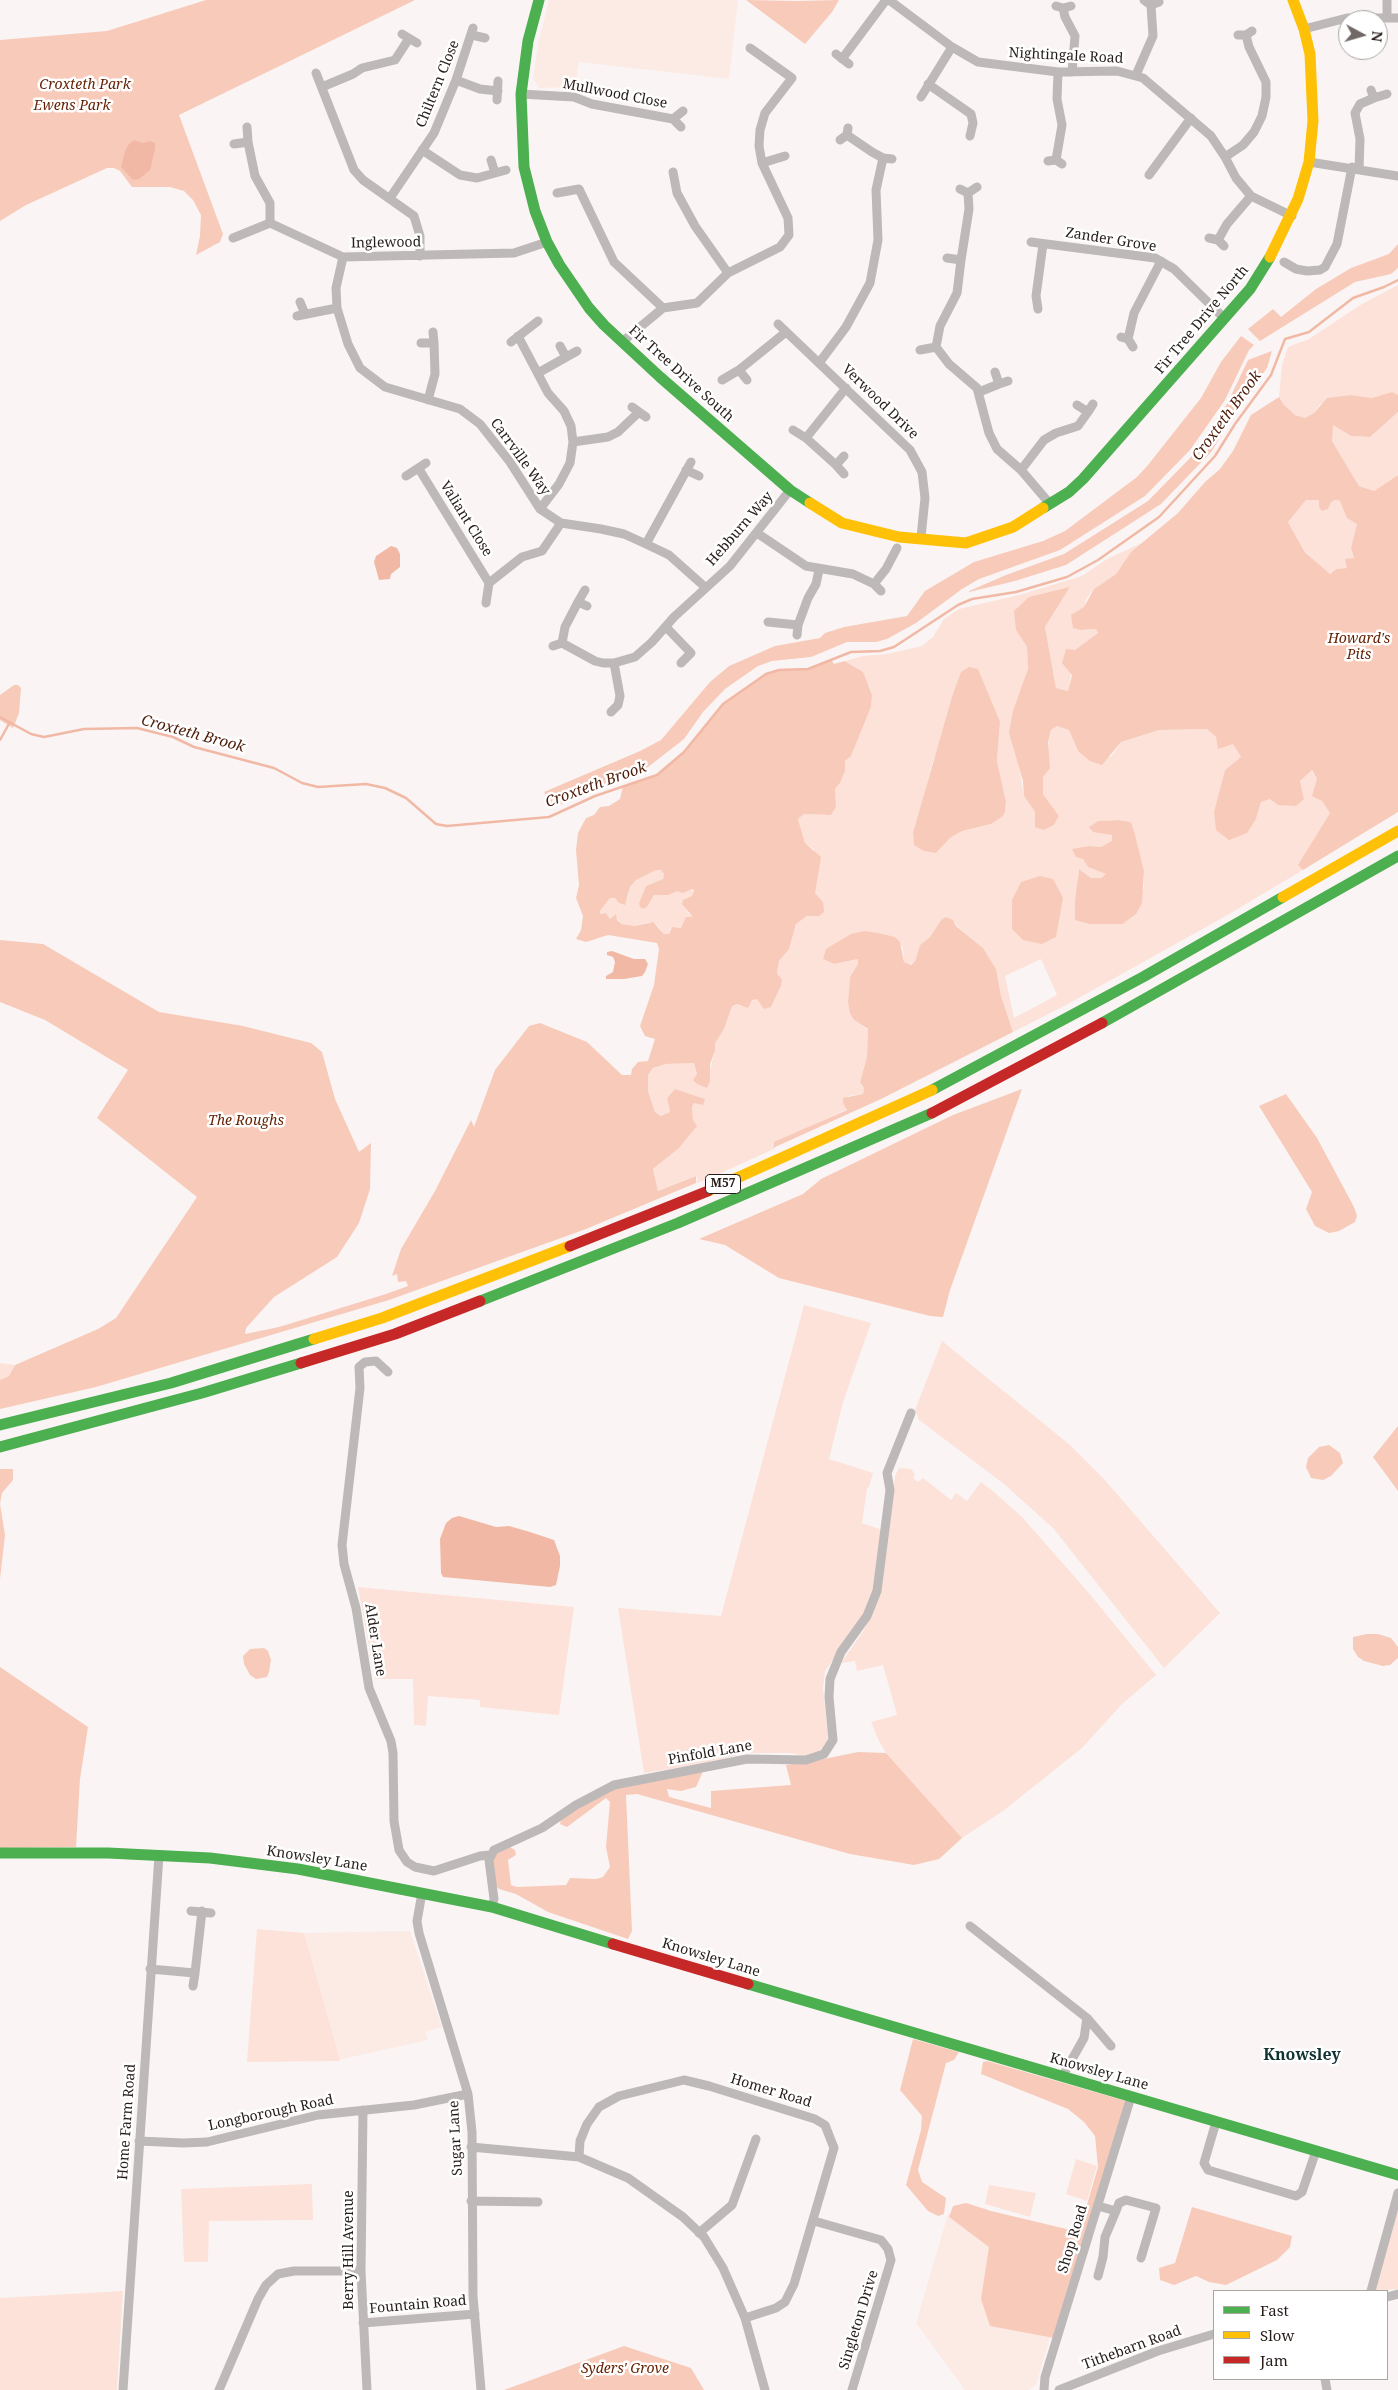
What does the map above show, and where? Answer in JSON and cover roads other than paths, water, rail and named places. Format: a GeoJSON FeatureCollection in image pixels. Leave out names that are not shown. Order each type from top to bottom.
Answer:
{"type":"FeatureCollection","features":[{"type":"Feature","properties":{"kind":"main road","name":"Fir Tree Drive South"},"geometry":{"type":"LineString","coordinates":[[539,0],[528,41],[521,94],[524,167],[535,211],[547,242],[559,264],[584,302],[622,342],[790,490],[842,523],[899,536],[966,543],[1013,527],[1050,504]]}},
{"type":"Feature","properties":{"kind":"main road","name":"Fir Tree Drive North"},"geometry":{"type":"LineString","coordinates":[[1050,504],[1069,492],[1096,466],[1260,276],[1292,216],[1309,162],[1313,120],[1310,54],[1304,29],[1293,0]]}},
{"type":"Feature","properties":{"kind":"main road","name":"M57"},"geometry":{"type":"LineString","coordinates":[[0,1425],[171,1383],[382,1318],[672,1207],[939,1087],[1143,978],[1398,831]]}},
{"type":"Feature","properties":{"kind":"main road","name":"M57"},"geometry":{"type":"LineString","coordinates":[[0,1447],[202,1394],[394,1334],[678,1223],[947,1106],[1154,994],[1398,856]]}},
{"type":"Feature","properties":{"kind":"main road","name":"Knowsley Lane"},"geometry":{"type":"LineString","coordinates":[[0,1853],[159,1855],[210,1858],[298,1869],[492,1907],[1398,2175]]}},
{"type":"Feature","properties":{"kind":"street","name":"Nightingale Road"},"geometry":{"type":"LineString","coordinates":[[887,0],[968,58],[988,65],[1058,72],[1107,70],[1136,76],[1150,82],[1211,136],[1226,156],[1236,178],[1251,196],[1292,216]]}},
{"type":"Feature","properties":{"kind":"street"},"geometry":{"type":"LineString","coordinates":[[843,59],[887,0]]}},
{"type":"Feature","properties":{"kind":"street"},"geometry":{"type":"LineString","coordinates":[[1136,76],[1153,36],[1151,2]]}},
{"type":"Feature","properties":{"kind":"street"},"geometry":{"type":"LineString","coordinates":[[1063,6],[1065,17],[1075,36],[1072,72]]}},
{"type":"Feature","properties":{"kind":"street"},"geometry":{"type":"LineString","coordinates":[[1304,29],[1338,20]]}},
{"type":"Feature","properties":{"kind":"street","name":"Chiltern Close"},"geometry":{"type":"LineString","coordinates":[[390,198],[434,133],[456,80],[472,32],[485,38]]}},
{"type":"Feature","properties":{"kind":"street"},"geometry":{"type":"LineString","coordinates":[[1226,156],[1243,145],[1254,132],[1262,116],[1266,97],[1266,82],[1249,47],[1245,34]]}},
{"type":"Feature","properties":{"kind":"street"},"geometry":{"type":"LineString","coordinates":[[322,87],[353,74],[362,68],[394,60],[409,39]]}},
{"type":"Feature","properties":{"kind":"street"},"geometry":{"type":"LineString","coordinates":[[921,97],[952,47]]}},
{"type":"Feature","properties":{"kind":"street"},"geometry":{"type":"LineString","coordinates":[[622,342],[663,308],[697,302],[728,273],[780,247],[790,235],[788,218],[762,163],[759,146],[760,130],[765,113],[792,78],[750,48]]}},
{"type":"Feature","properties":{"kind":"street"},"geometry":{"type":"LineString","coordinates":[[1055,162],[1062,125],[1057,100],[1058,72]]}},
{"type":"Feature","properties":{"kind":"street"},"geometry":{"type":"LineString","coordinates":[[316,73],[354,170],[363,180],[414,216],[420,236],[420,256]]}},
{"type":"Feature","properties":{"kind":"street"},"geometry":{"type":"LineString","coordinates":[[456,80],[497,95],[498,81]]}},
{"type":"Feature","properties":{"kind":"street"},"geometry":{"type":"LineString","coordinates":[[928,84],[971,114],[973,123],[970,137]]}},
{"type":"Feature","properties":{"kind":"street","name":"Mullwood Close"},"geometry":{"type":"LineString","coordinates":[[521,94],[574,97],[592,104],[673,119],[681,126]]}},
{"type":"Feature","properties":{"kind":"street"},"geometry":{"type":"LineString","coordinates":[[1284,262],[1296,269],[1307,271],[1320,270],[1325,267],[1336,244],[1356,168],[1360,139],[1355,112],[1360,104],[1373,94],[1387,94]]}},
{"type":"Feature","properties":{"kind":"street","name":"Mullwood Close"},"geometry":{"type":"LineString","coordinates":[[673,119],[683,110]]}},
{"type":"Feature","properties":{"kind":"street"},"geometry":{"type":"LineString","coordinates":[[1148,175],[1191,118]]}},
{"type":"Feature","properties":{"kind":"street"},"geometry":{"type":"LineString","coordinates":[[233,238],[270,223],[270,203],[255,176],[246,126]]}},
{"type":"Feature","properties":{"kind":"street"},"geometry":{"type":"LineString","coordinates":[[819,363],[846,327],[870,283],[878,240],[876,190],[888,158],[845,134]]}},
{"type":"Feature","properties":{"kind":"street"},"geometry":{"type":"LineString","coordinates":[[234,144],[248,142]]}},
{"type":"Feature","properties":{"kind":"street"},"geometry":{"type":"LineString","coordinates":[[422,150],[460,175],[477,178],[506,170]]}},
{"type":"Feature","properties":{"kind":"street"},"geometry":{"type":"LineString","coordinates":[[762,163],[785,156]]}},
{"type":"Feature","properties":{"kind":"street"},"geometry":{"type":"LineString","coordinates":[[491,160],[495,173]]}},
{"type":"Feature","properties":{"kind":"street"},"geometry":{"type":"LineString","coordinates":[[1309,162],[1398,176]]}},
{"type":"Feature","properties":{"kind":"street"},"geometry":{"type":"LineString","coordinates":[[673,172],[677,193],[695,226],[728,273]]}},
{"type":"Feature","properties":{"kind":"street"},"geometry":{"type":"LineString","coordinates":[[977,187],[964,191],[969,209],[957,293],[940,326],[936,347],[949,364],[973,383],[979,392],[994,444],[1000,453],[1020,470],[1050,504]]}},
{"type":"Feature","properties":{"kind":"street"},"geometry":{"type":"LineString","coordinates":[[557,193],[579,189],[614,262],[663,308]]}},
{"type":"Feature","properties":{"kind":"street"},"geometry":{"type":"LineString","coordinates":[[1217,241],[1227,224],[1251,196]]}},
{"type":"Feature","properties":{"kind":"street","name":"Inglewood"},"geometry":{"type":"LineString","coordinates":[[270,223],[343,257],[514,253],[547,242]]}},
{"type":"Feature","properties":{"kind":"street","name":"Zander Grove"},"geometry":{"type":"LineString","coordinates":[[1031,242],[1147,256],[1161,261],[1174,269],[1224,318]]}},
{"type":"Feature","properties":{"kind":"street"},"geometry":{"type":"LineString","coordinates":[[1039,310],[1036,296],[1044,244]]}},
{"type":"Feature","properties":{"kind":"street","name":"Carrville Way"},"geometry":{"type":"LineString","coordinates":[[343,257],[338,275],[337,308],[348,344],[360,368],[385,387],[460,409],[480,424],[510,462],[540,508],[561,523],[624,534],[669,555],[706,587]]}},
{"type":"Feature","properties":{"kind":"street"},"geometry":{"type":"LineString","coordinates":[[947,258],[961,260]]}},
{"type":"Feature","properties":{"kind":"street"},"geometry":{"type":"LineString","coordinates":[[1127,341],[1134,313],[1161,261]]}},
{"type":"Feature","properties":{"kind":"street"},"geometry":{"type":"LineString","coordinates":[[300,302],[301,315],[337,308]]}},
{"type":"Feature","properties":{"kind":"street"},"geometry":{"type":"LineString","coordinates":[[538,321],[515,339],[538,373],[548,394],[564,411],[571,426],[573,442],[570,463],[559,484],[540,508]]}},
{"type":"Feature","properties":{"kind":"street","name":"Verwood Drive"},"geometry":{"type":"LineString","coordinates":[[778,324],[910,450],[922,472],[925,498],[921,537]]}},
{"type":"Feature","properties":{"kind":"street"},"geometry":{"type":"LineString","coordinates":[[428,400],[435,374],[434,332]]}},
{"type":"Feature","properties":{"kind":"street"},"geometry":{"type":"LineString","coordinates":[[722,380],[739,370],[786,332]]}},
{"type":"Feature","properties":{"kind":"street"},"geometry":{"type":"LineString","coordinates":[[420,343],[434,343]]}},
{"type":"Feature","properties":{"kind":"street"},"geometry":{"type":"LineString","coordinates":[[560,346],[566,357]]}},
{"type":"Feature","properties":{"kind":"street"},"geometry":{"type":"LineString","coordinates":[[920,350],[936,347]]}},
{"type":"Feature","properties":{"kind":"street"},"geometry":{"type":"LineString","coordinates":[[538,373],[577,351]]}},
{"type":"Feature","properties":{"kind":"street"},"geometry":{"type":"LineString","coordinates":[[739,370],[746,380]]}},
{"type":"Feature","properties":{"kind":"street"},"geometry":{"type":"LineString","coordinates":[[979,392],[1004,382],[995,372]]}},
{"type":"Feature","properties":{"kind":"street"},"geometry":{"type":"LineString","coordinates":[[806,438],[846,388]]}},
{"type":"Feature","properties":{"kind":"street"},"geometry":{"type":"LineString","coordinates":[[1020,470],[1044,440],[1056,433],[1078,426],[1090,408],[1077,405]]}},
{"type":"Feature","properties":{"kind":"street"},"geometry":{"type":"LineString","coordinates":[[573,442],[608,437],[618,432],[639,412]]}},
{"type":"Feature","properties":{"kind":"street"},"geometry":{"type":"LineString","coordinates":[[793,430],[806,438],[844,474]]}},
{"type":"Feature","properties":{"kind":"street"},"geometry":{"type":"LineString","coordinates":[[836,465],[844,456]]}},
{"type":"Feature","properties":{"kind":"street","name":"Valiant Close"},"geometry":{"type":"LineString","coordinates":[[406,476],[423,466],[489,583]]}},
{"type":"Feature","properties":{"kind":"street"},"geometry":{"type":"LineString","coordinates":[[646,544],[688,466],[699,476]]}},
{"type":"Feature","properties":{"kind":"street","name":"Hebburn Way"},"geometry":{"type":"LineString","coordinates":[[614,663],[635,656],[730,566],[790,490]]}},
{"type":"Feature","properties":{"kind":"street"},"geometry":{"type":"LineString","coordinates":[[486,603],[489,583],[522,557],[542,552],[561,523]]}},
{"type":"Feature","properties":{"kind":"street"},"geometry":{"type":"LineString","coordinates":[[757,533],[793,559],[819,570],[853,574],[874,584],[881,591]]}},
{"type":"Feature","properties":{"kind":"street"},"geometry":{"type":"LineString","coordinates":[[874,584],[886,569],[897,548]]}},
{"type":"Feature","properties":{"kind":"street"},"geometry":{"type":"LineString","coordinates":[[797,634],[798,624],[808,598],[816,584],[819,570]]}},
{"type":"Feature","properties":{"kind":"street"},"geometry":{"type":"LineString","coordinates":[[562,643],[565,627],[585,590]]}},
{"type":"Feature","properties":{"kind":"street"},"geometry":{"type":"LineString","coordinates":[[578,602],[587,606]]}},
{"type":"Feature","properties":{"kind":"street"},"geometry":{"type":"LineString","coordinates":[[768,622],[798,624]]}},
{"type":"Feature","properties":{"kind":"street"},"geometry":{"type":"LineString","coordinates":[[666,627],[694,656],[681,663]]}},
{"type":"Feature","properties":{"kind":"street"},"geometry":{"type":"LineString","coordinates":[[553,646],[562,643],[595,661],[614,663],[622,707],[611,712]]}},
{"type":"Feature","properties":{"kind":"street","name":"Alder Lane"},"geometry":{"type":"LineString","coordinates":[[388,1372],[376,1361],[365,1362],[359,1367],[360,1388],[342,1545],[344,1564],[356,1608],[369,1688],[391,1741],[393,1753],[394,1821],[399,1850],[407,1862],[424,1870],[434,1870],[480,1856],[490,1855]]}},
{"type":"Feature","properties":{"kind":"street","name":"Pinfold Lane"},"geometry":{"type":"LineString","coordinates":[[490,1855],[494,1850],[542,1828],[576,1804],[614,1785],[747,1758],[806,1760],[824,1754],[833,1740],[829,1698],[830,1679],[841,1652],[867,1616],[877,1591],[890,1490],[887,1473],[911,1413]]}},
{"type":"Feature","properties":{"kind":"street","name":"Home Farm Road"},"geometry":{"type":"LineString","coordinates":[[123,2390],[159,1855]]}},
{"type":"Feature","properties":{"kind":"street"},"geometry":{"type":"LineString","coordinates":[[490,1855],[494,1899],[492,1907]]}},
{"type":"Feature","properties":{"kind":"street","name":"Sugar Lane"},"geometry":{"type":"LineString","coordinates":[[422,1892],[417,1921],[419,1933],[468,2094],[472,2132],[471,2201],[474,2314],[481,2390]]}},
{"type":"Feature","properties":{"kind":"street"},"geometry":{"type":"LineString","coordinates":[[191,1911],[207,1912],[193,1986]]}},
{"type":"Feature","properties":{"kind":"street"},"geometry":{"type":"LineString","coordinates":[[970,1926],[1087,2018],[1111,2046]]}},
{"type":"Feature","properties":{"kind":"street"},"geometry":{"type":"LineString","coordinates":[[150,1969],[195,1972]]}},
{"type":"Feature","properties":{"kind":"street"},"geometry":{"type":"LineString","coordinates":[[1062,2077],[1084,2038],[1087,2018]]}},
{"type":"Feature","properties":{"kind":"street","name":"Homer Road"},"geometry":{"type":"LineString","coordinates":[[579,2157],[580,2141],[587,2124],[599,2107],[619,2096],[684,2080],[814,2119],[825,2125],[834,2148],[794,2284],[785,2302],[776,2308],[746,2318]]}},
{"type":"Feature","properties":{"kind":"street","name":"Longborough Road"},"geometry":{"type":"LineString","coordinates":[[139,2140],[183,2143],[207,2142],[318,2115],[414,2105],[468,2094]]}},
{"type":"Feature","properties":{"kind":"street","name":"Shop Road"},"geometry":{"type":"LineString","coordinates":[[1044,2390],[1046,2377],[1131,2097]]}},
{"type":"Feature","properties":{"kind":"street","name":"Berry Hill Avenue"},"geometry":{"type":"LineString","coordinates":[[363,2110],[361,2271],[368,2390]]}},
{"type":"Feature","properties":{"kind":"street"},"geometry":{"type":"LineString","coordinates":[[1216,2122],[1204,2163],[1208,2170],[1296,2196],[1302,2192],[1316,2151]]}},
{"type":"Feature","properties":{"kind":"street"},"geometry":{"type":"LineString","coordinates":[[699,2233],[732,2205],[756,2139]]}},
{"type":"Feature","properties":{"kind":"street"},"geometry":{"type":"LineString","coordinates":[[471,2147],[579,2157],[628,2178],[683,2217],[699,2233],[724,2268],[746,2318],[765,2390]]}},
{"type":"Feature","properties":{"kind":"street"},"geometry":{"type":"LineString","coordinates":[[1371,2290],[1398,2194]]}},
{"type":"Feature","properties":{"kind":"street"},"geometry":{"type":"LineString","coordinates":[[1098,2276],[1103,2257],[1105,2237],[1119,2203],[1126,2200],[1156,2208],[1141,2258]]}},
{"type":"Feature","properties":{"kind":"street"},"geometry":{"type":"LineString","coordinates":[[471,2201],[538,2202]]}},
{"type":"Feature","properties":{"kind":"street"},"geometry":{"type":"LineString","coordinates":[[1098,2206],[1116,2211]]}},
{"type":"Feature","properties":{"kind":"street","name":"Singleton Drive"},"geometry":{"type":"LineString","coordinates":[[814,2221],[881,2240],[888,2249],[891,2260],[852,2390]]}},
{"type":"Feature","properties":{"kind":"street"},"geometry":{"type":"LineString","coordinates":[[219,2390],[258,2299],[266,2285],[278,2274],[294,2271],[361,2271]]}},
{"type":"Feature","properties":{"kind":"street","name":"Fountain Road"},"geometry":{"type":"LineString","coordinates":[[363,2324],[474,2314]]}},
{"type":"Feature","properties":{"kind":"street","name":"Tithebarn Road"},"geometry":{"type":"LineString","coordinates":[[1059,2390],[1158,2351],[1213,2334]]}},
{"type":"Feature","properties":{"kind":"waterway","name":"Croxteth Brook"},"geometry":{"type":"LineString","coordinates":[[0,717],[31,734],[44,737],[84,729],[137,728],[173,737],[194,747],[274,768],[302,783],[318,787],[366,784],[385,788],[406,798],[436,824],[447,826],[549,817],[595,796],[657,775],[684,752],[723,704],[766,674],[779,670],[808,669],[851,652],[880,651],[894,647],[958,605],[972,599],[1016,592],[1067,577],[1098,560],[1159,517],[1215,456],[1235,424],[1271,375],[1285,339],[1309,332],[1353,298],[1398,280]]}},
{"type":"Feature","properties":{"kind":"waterway"},"geometry":{"type":"LineString","coordinates":[[0,740],[10,722]]}},
{"type":"Feature","properties":{"kind":"district","name":"Knowsley"},"geometry":{"type":"Point","coordinates":[1302,2055]}},
{"type":"Feature","properties":{"kind":"park label","name":"Croxteth Park"},"geometry":{"type":"Point","coordinates":[85,85]}},
{"type":"Feature","properties":{"kind":"park label","name":"Ewens Park"},"geometry":{"type":"Point","coordinates":[72,106]}},
{"type":"Feature","properties":{"kind":"park label","name":"Howard's Pits"},"geometry":{"type":"Point","coordinates":[1359,648]}},
{"type":"Feature","properties":{"kind":"park label","name":"The Roughs"},"geometry":{"type":"Point","coordinates":[246,1121]}},
{"type":"Feature","properties":{"kind":"park label","name":"Syders' Grove"},"geometry":{"type":"Point","coordinates":[625,2369]}}]}
